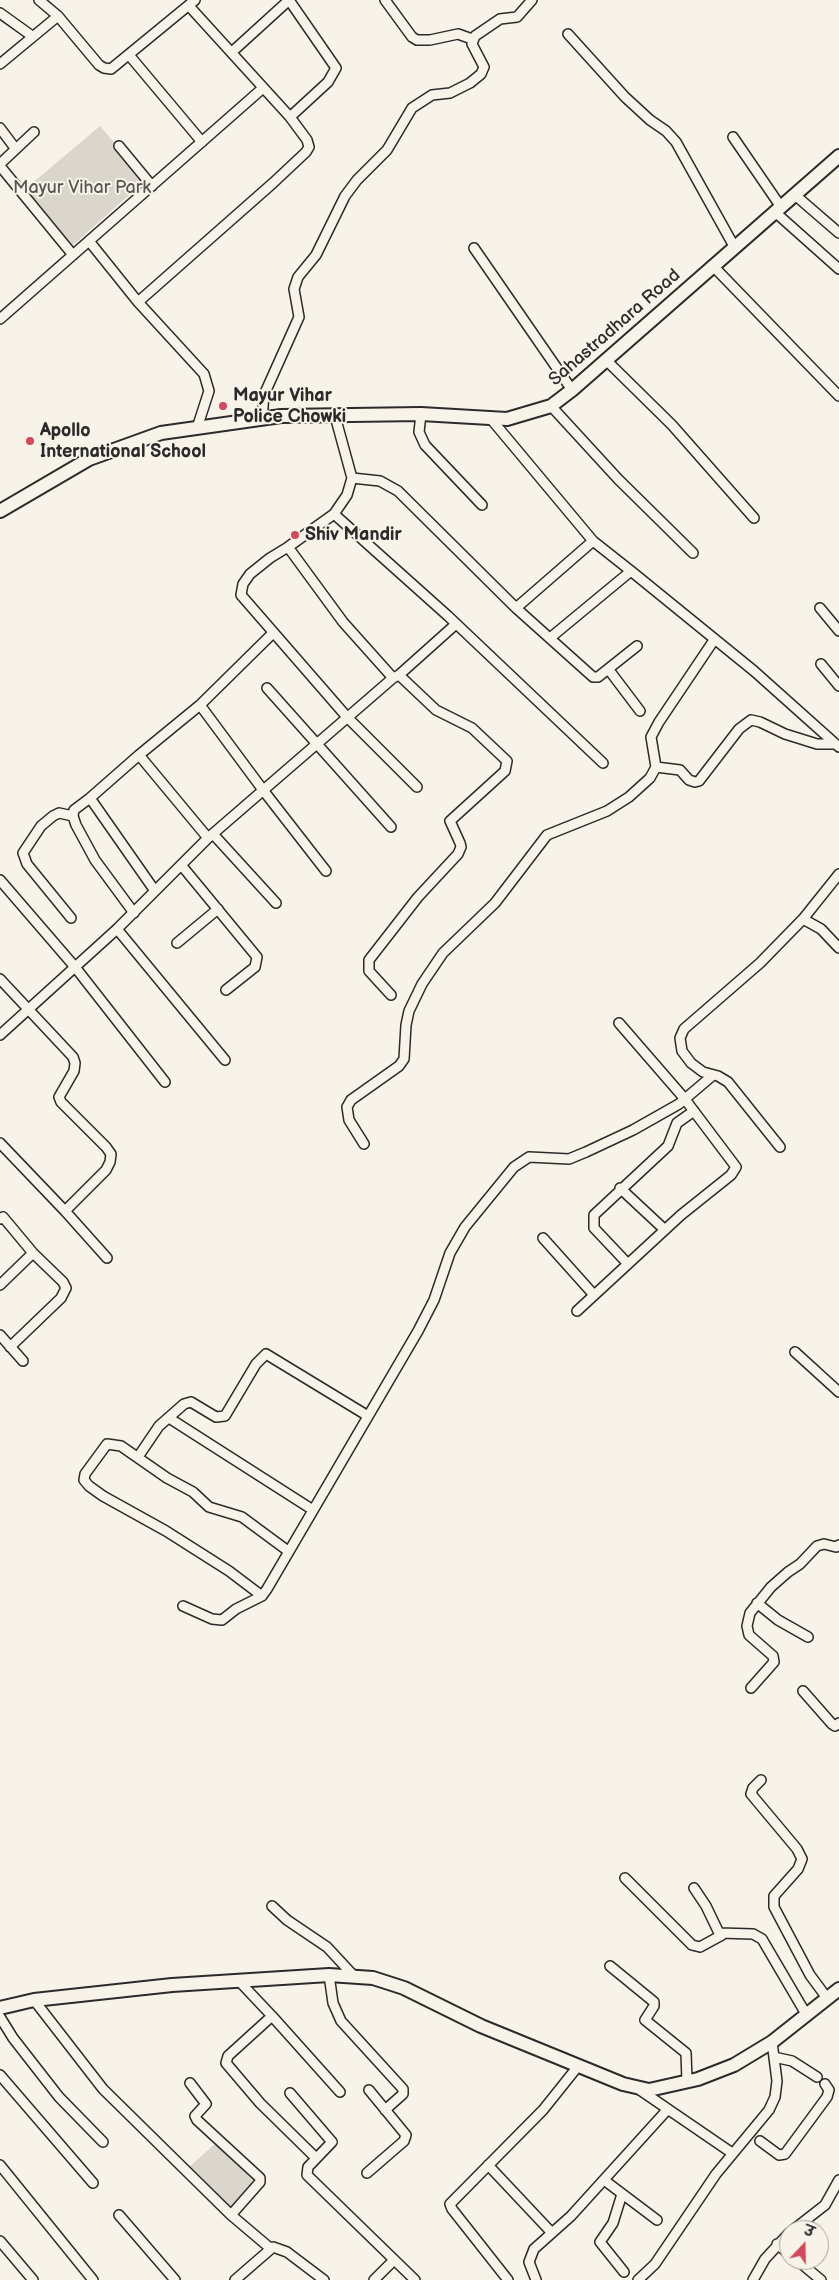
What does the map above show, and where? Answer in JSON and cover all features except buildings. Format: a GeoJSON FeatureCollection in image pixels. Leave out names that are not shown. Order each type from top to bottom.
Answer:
{"type":"FeatureCollection","features":[{"type":"Feature","properties":{"kind":"main road","name":"Sahastradhara Road"},"geometry":{"type":"LineString","coordinates":[[0,511],[89,459],[162,433],[281,416],[421,414],[507,420],[551,406],[714,267],[839,156]]}},
{"type":"Feature","properties":{"kind":"main road"},"geometry":{"type":"LineString","coordinates":[[0,2008],[34,2000],[238,1980],[329,1974],[353,1975],[379,1979],[404,1988],[481,2026],[640,2090],[649,2090],[688,2082],[727,2068],[772,2042],[839,1989]]}},
{"type":"Feature","properties":{"kind":"street"},"geometry":{"type":"LineString","coordinates":[[39,0],[58,16],[99,65],[104,68],[115,68],[192,3],[232,52],[290,117],[307,140],[309,147],[306,152],[138,302]]}},
{"type":"Feature","properties":{"kind":"street"},"geometry":{"type":"LineString","coordinates":[[232,52],[289,0],[336,68],[328,82],[290,117]]}},
{"type":"Feature","properties":{"kind":"street"},"geometry":{"type":"LineString","coordinates":[[385,0],[417,40],[430,40],[458,34],[472,39]]}},
{"type":"Feature","properties":{"kind":"street"},"geometry":{"type":"LineString","coordinates":[[472,39],[496,22],[517,17],[532,0]]}},
{"type":"Feature","properties":{"kind":"street"},"geometry":{"type":"LineString","coordinates":[[0,13],[32,36]]}},
{"type":"Feature","properties":{"kind":"street"},"geometry":{"type":"LineString","coordinates":[[0,64],[58,16]]}},
{"type":"Feature","properties":{"kind":"street"},"geometry":{"type":"LineString","coordinates":[[568,34],[625,97],[650,120],[666,131],[676,142],[735,248]]}},
{"type":"Feature","properties":{"kind":"street"},"geometry":{"type":"LineString","coordinates":[[262,419],[264,395],[299,317],[294,289],[298,277],[316,254],[345,196],[357,180],[386,150],[412,108],[432,95],[450,93],[470,83],[481,74],[484,64],[472,44],[472,39]]}},
{"type":"Feature","properties":{"kind":"street"},"geometry":{"type":"LineString","coordinates":[[129,56],[202,142]]}},
{"type":"Feature","properties":{"kind":"street"},"geometry":{"type":"LineString","coordinates":[[0,319],[263,88]]}},
{"type":"Feature","properties":{"kind":"street"},"geometry":{"type":"LineString","coordinates":[[0,128],[15,148]]}},
{"type":"Feature","properties":{"kind":"street"},"geometry":{"type":"LineString","coordinates":[[34,132],[15,148],[0,165],[74,255]]}},
{"type":"Feature","properties":{"kind":"street"},"geometry":{"type":"LineString","coordinates":[[734,137],[778,210],[839,269]]}},
{"type":"Feature","properties":{"kind":"street"},"geometry":{"type":"LineString","coordinates":[[119,146],[152,186]]}},
{"type":"Feature","properties":{"kind":"street"},"geometry":{"type":"LineString","coordinates":[[795,195],[839,233]]}},
{"type":"Feature","properties":{"kind":"street"},"geometry":{"type":"LineString","coordinates":[[89,241],[138,302],[204,374],[209,392],[196,428]]}},
{"type":"Feature","properties":{"kind":"street"},"geometry":{"type":"LineString","coordinates":[[474,248],[572,390]]}},
{"type":"Feature","properties":{"kind":"street"},"geometry":{"type":"LineString","coordinates":[[714,267],[839,396]]}},
{"type":"Feature","properties":{"kind":"street"},"geometry":{"type":"LineString","coordinates":[[606,360],[672,424],[754,518]]}},
{"type":"Feature","properties":{"kind":"street"},"geometry":{"type":"LineString","coordinates":[[831,389],[839,383]]}},
{"type":"Feature","properties":{"kind":"street"},"geometry":{"type":"LineString","coordinates":[[551,406],[618,479],[693,554]]}},
{"type":"Feature","properties":{"kind":"street"},"geometry":{"type":"LineString","coordinates":[[421,414],[419,432],[425,445],[482,505]]}},
{"type":"Feature","properties":{"kind":"street"},"geometry":{"type":"LineString","coordinates":[[335,416],[352,478],[347,495],[334,514],[250,574],[243,584],[241,595],[347,717],[385,752],[417,787]]}},
{"type":"Feature","properties":{"kind":"street"},"geometry":{"type":"LineString","coordinates":[[491,419],[593,541],[754,671],[836,746]]}},
{"type":"Feature","properties":{"kind":"street"},"geometry":{"type":"LineString","coordinates":[[352,478],[380,481],[398,491],[516,608],[593,677],[598,678],[637,646]]}},
{"type":"Feature","properties":{"kind":"street"},"geometry":{"type":"LineString","coordinates":[[334,514],[456,624],[603,763]]}},
{"type":"Feature","properties":{"kind":"street"},"geometry":{"type":"LineString","coordinates":[[516,608],[593,541]]}},
{"type":"Feature","properties":{"kind":"street"},"geometry":{"type":"LineString","coordinates":[[288,547],[344,622],[396,677],[436,710],[464,723],[482,736],[504,757],[507,766],[505,771],[450,821],[461,847],[458,854],[418,897],[369,960],[369,971],[391,995]]}},
{"type":"Feature","properties":{"kind":"street"},"geometry":{"type":"LineString","coordinates":[[550,638],[631,571]]}},
{"type":"Feature","properties":{"kind":"street"},"geometry":{"type":"LineString","coordinates":[[820,608],[839,630]]}},
{"type":"Feature","properties":{"kind":"street"},"geometry":{"type":"LineString","coordinates":[[0,1035],[117,929],[210,836],[456,624]]}},
{"type":"Feature","properties":{"kind":"street"},"geometry":{"type":"LineString","coordinates":[[134,912],[95,860],[73,816],[74,810],[200,705],[273,633]]}},
{"type":"Feature","properties":{"kind":"street"},"geometry":{"type":"LineString","coordinates":[[364,1144],[349,1120],[347,1107],[352,1100],[399,1066],[404,1059],[406,1025],[409,1011],[422,984],[443,953],[495,903],[548,835],[607,811],[650,778],[656,767],[652,737],[659,722],[714,640]]}},
{"type":"Feature","properties":{"kind":"street"},"geometry":{"type":"LineString","coordinates":[[821,664],[839,686]]}},
{"type":"Feature","properties":{"kind":"street"},"geometry":{"type":"LineString","coordinates":[[609,670],[640,711]]}},
{"type":"Feature","properties":{"kind":"street"},"geometry":{"type":"LineString","coordinates":[[266,688],[391,827]]}},
{"type":"Feature","properties":{"kind":"street"},"geometry":{"type":"LineString","coordinates":[[200,705],[263,790],[326,870]]}},
{"type":"Feature","properties":{"kind":"street"},"geometry":{"type":"LineString","coordinates":[[656,767],[680,770],[690,780],[699,781],[739,729],[751,720],[760,722],[785,734],[817,744],[836,746]]}},
{"type":"Feature","properties":{"kind":"street"},"geometry":{"type":"LineString","coordinates":[[139,755],[210,836],[276,903]]}},
{"type":"Feature","properties":{"kind":"street"},"geometry":{"type":"LineString","coordinates":[[90,798],[154,891]]}},
{"type":"Feature","properties":{"kind":"street"},"geometry":{"type":"LineString","coordinates":[[71,918],[27,864],[23,853],[41,826],[53,816],[64,813],[73,816]]}},
{"type":"Feature","properties":{"kind":"street"},"geometry":{"type":"LineString","coordinates":[[182,866],[258,960],[255,967],[226,990]]}},
{"type":"Feature","properties":{"kind":"street"},"geometry":{"type":"LineString","coordinates":[[780,1146],[728,1082],[718,1076],[702,1072],[691,1063],[680,1043],[681,1033],[760,963],[803,919],[839,874]]}},
{"type":"Feature","properties":{"kind":"street"},"geometry":{"type":"LineString","coordinates":[[0,880],[74,967],[165,1082]]}},
{"type":"Feature","properties":{"kind":"street"},"geometry":{"type":"LineString","coordinates":[[177,943],[218,909]]}},
{"type":"Feature","properties":{"kind":"street"},"geometry":{"type":"LineString","coordinates":[[803,919],[821,929],[839,948]]}},
{"type":"Feature","properties":{"kind":"street"},"geometry":{"type":"LineString","coordinates":[[117,929],[225,1060]]}},
{"type":"Feature","properties":{"kind":"street"},"geometry":{"type":"LineString","coordinates":[[0,979],[73,1057],[75,1063],[74,1071],[60,1092],[61,1102],[111,1154],[106,1170],[65,1212]]}},
{"type":"Feature","properties":{"kind":"street"},"geometry":{"type":"LineString","coordinates":[[577,1310],[665,1230],[731,1175],[736,1166],[694,1110],[619,1023]]}},
{"type":"Feature","properties":{"kind":"street"},"geometry":{"type":"LineString","coordinates":[[182,1606],[212,1619],[222,1620],[236,1609],[262,1596],[434,1300],[450,1254],[485,1201],[514,1167],[529,1158],[569,1159],[586,1152],[633,1130],[684,1098],[712,1076]]}},
{"type":"Feature","properties":{"kind":"street"},"geometry":{"type":"LineString","coordinates":[[628,1264],[594,1228],[592,1220],[604,1203],[668,1146],[677,1123],[694,1110]]}},
{"type":"Feature","properties":{"kind":"street"},"geometry":{"type":"LineString","coordinates":[[0,1143],[107,1258]]}},
{"type":"Feature","properties":{"kind":"street"},"geometry":{"type":"LineString","coordinates":[[620,1188],[665,1230]]}},
{"type":"Feature","properties":{"kind":"street"},"geometry":{"type":"LineString","coordinates":[[1,1217],[33,1253],[63,1282],[66,1288],[61,1298],[10,1346]]}},
{"type":"Feature","properties":{"kind":"street"},"geometry":{"type":"LineString","coordinates":[[543,1238],[594,1295]]}},
{"type":"Feature","properties":{"kind":"street"},"geometry":{"type":"LineString","coordinates":[[0,1285],[33,1253]]}},
{"type":"Feature","properties":{"kind":"street"},"geometry":{"type":"LineString","coordinates":[[0,1335],[24,1361]]}},
{"type":"Feature","properties":{"kind":"street"},"geometry":{"type":"LineString","coordinates":[[795,1352],[839,1392]]}},
{"type":"Feature","properties":{"kind":"street"},"geometry":{"type":"LineString","coordinates":[[138,1457],[159,1426],[184,1404],[191,1402],[216,1417],[225,1416],[256,1364],[266,1354],[368,1416]]}},
{"type":"Feature","properties":{"kind":"street"},"geometry":{"type":"LineString","coordinates":[[169,1418],[313,1510]]}},
{"type":"Feature","properties":{"kind":"street"},"geometry":{"type":"LineString","coordinates":[[262,1596],[180,1540],[103,1496],[84,1480],[85,1474],[108,1444],[120,1446],[193,1492],[209,1507],[242,1517],[288,1551]]}},
{"type":"Feature","properties":{"kind":"street"},"geometry":{"type":"LineString","coordinates":[[751,1688],[774,1662],[773,1656],[749,1635],[747,1630],[750,1612],[770,1587],[800,1564],[818,1546],[824,1544],[836,1547],[839,1545]]}},
{"type":"Feature","properties":{"kind":"street"},"geometry":{"type":"LineString","coordinates":[[757,1603],[778,1620],[808,1637]]}},
{"type":"Feature","properties":{"kind":"street"},"geometry":{"type":"LineString","coordinates":[[803,1691],[832,1724],[835,1726],[839,1723]]}},
{"type":"Feature","properties":{"kind":"street"},"geometry":{"type":"LineString","coordinates":[[761,1780],[753,1788],[751,1794],[798,1849],[802,1859],[798,1868],[774,1896],[774,1907],[810,1975],[827,1998]]}},
{"type":"Feature","properties":{"kind":"street"},"geometry":{"type":"LineString","coordinates":[[625,1878],[692,1945],[700,1947],[722,1935],[742,1934],[760,1937],[806,2014]]}},
{"type":"Feature","properties":{"kind":"street"},"geometry":{"type":"LineString","coordinates":[[694,1888],[722,1935]]}},
{"type":"Feature","properties":{"kind":"street"},"geometry":{"type":"LineString","coordinates":[[272,1906],[287,1920],[327,1947],[353,1975]]}},
{"type":"Feature","properties":{"kind":"street"},"geometry":{"type":"LineString","coordinates":[[610,1966],[654,2002],[654,2006],[645,2020],[684,2052],[688,2082]]}},
{"type":"Feature","properties":{"kind":"street"},"geometry":{"type":"LineString","coordinates":[[329,1974],[333,2003],[341,2022],[403,2088],[403,2094],[385,2110]]}},
{"type":"Feature","properties":{"kind":"street"},"geometry":{"type":"LineString","coordinates":[[238,1980],[340,2092]]}},
{"type":"Feature","properties":{"kind":"street"},"geometry":{"type":"LineString","coordinates":[[34,2000],[103,2089],[231,2215],[270,2248]]}},
{"type":"Feature","properties":{"kind":"street"},"geometry":{"type":"LineString","coordinates":[[272,2016],[228,2056],[226,2063],[260,2103],[316,2158]]}},
{"type":"Feature","properties":{"kind":"street"},"geometry":{"type":"LineString","coordinates":[[0,2017],[13,2038],[59,2097],[103,2142]]}},
{"type":"Feature","properties":{"kind":"street"},"geometry":{"type":"LineString","coordinates":[[638,2280],[655,2264],[697,2200],[769,2110],[777,2081],[772,2042]]}},
{"type":"Feature","properties":{"kind":"street"},"geometry":{"type":"LineString","coordinates":[[774,2057],[792,2061],[817,2077]]}},
{"type":"Feature","properties":{"kind":"street"},"geometry":{"type":"LineString","coordinates":[[508,2280],[450,2207],[453,2200],[542,2110],[579,2066]]}},
{"type":"Feature","properties":{"kind":"street"},"geometry":{"type":"LineString","coordinates":[[0,2075],[93,2183]]}},
{"type":"Feature","properties":{"kind":"street"},"geometry":{"type":"LineString","coordinates":[[190,2083],[206,2104],[196,2116],[197,2120],[260,2178],[260,2182],[231,2215]]}},
{"type":"Feature","properties":{"kind":"street"},"geometry":{"type":"LineString","coordinates":[[760,2141],[779,2155],[785,2154],[827,2097],[829,2090],[825,2084]]}},
{"type":"Feature","properties":{"kind":"street"},"geometry":{"type":"LineString","coordinates":[[366,2174],[406,2138],[405,2133],[369,2090]]}},
{"type":"Feature","properties":{"kind":"street"},"geometry":{"type":"LineString","coordinates":[[640,2090],[732,2154]]}},
{"type":"Feature","properties":{"kind":"street"},"geometry":{"type":"LineString","coordinates":[[290,2093],[332,2142],[308,2167],[307,2176],[393,2261],[415,2280]]}},
{"type":"Feature","properties":{"kind":"street"},"geometry":{"type":"LineString","coordinates":[[536,2280],[531,2270],[529,2257],[534,2249],[604,2180],[668,2109]]}},
{"type":"Feature","properties":{"kind":"street"},"geometry":{"type":"LineString","coordinates":[[0,2165],[93,2280]]}},
{"type":"Feature","properties":{"kind":"street"},"geometry":{"type":"LineString","coordinates":[[488,2165],[552,2233]]}},
{"type":"Feature","properties":{"kind":"street"},"geometry":{"type":"LineString","coordinates":[[604,2180],[657,2220]]}},
{"type":"Feature","properties":{"kind":"street"},"geometry":{"type":"LineString","coordinates":[[806,2220],[825,2205],[839,2180]]}},
{"type":"Feature","properties":{"kind":"street"},"geometry":{"type":"LineString","coordinates":[[622,2194],[613,2223],[600,2242],[624,2272]]}},
{"type":"Feature","properties":{"kind":"street"},"geometry":{"type":"LineString","coordinates":[[120,2215],[175,2280]]}},
{"type":"Feature","properties":{"kind":"street"},"geometry":{"type":"LineString","coordinates":[[0,2242],[33,2280]]}},
{"type":"Feature","properties":{"kind":"street"},"geometry":{"type":"LineString","coordinates":[[753,2280],[777,2244]]}},
{"type":"Feature","properties":{"kind":"street"},"geometry":{"type":"LineString","coordinates":[[235,2280],[270,2248],[276,2247],[287,2252],[324,2280]]}},
{"type":"Feature","properties":{"kind":"street"},"geometry":{"type":"LineString","coordinates":[[374,2280],[393,2261]]}},
{"type":"Feature","properties":{"kind":"street"},"geometry":{"type":"LineString","coordinates":[[808,2270],[821,2280]]}},
{"type":"Feature","properties":{"kind":"green space","name":"Mayur Vihar Park"},"geometry":{"type":"Polygon","coordinates":[[[100,126],[146,180],[73,245],[24,190],[100,126]]]}},
{"type":"Feature","properties":{"kind":"green space"},"geometry":{"type":"Polygon","coordinates":[[[216,2143],[254,2182],[230,2211],[188,2168],[216,2143]]]}},
{"type":"Feature","properties":{"kind":"place","name":"Mayur Vihar Police Chowki"},"geometry":{"type":"Point","coordinates":[223,406]}},
{"type":"Feature","properties":{"kind":"place","name":"Apollo International School"},"geometry":{"type":"Point","coordinates":[30,441]}},
{"type":"Feature","properties":{"kind":"place","name":"Shiv Mandir"},"geometry":{"type":"Point","coordinates":[295,535]}}]}
